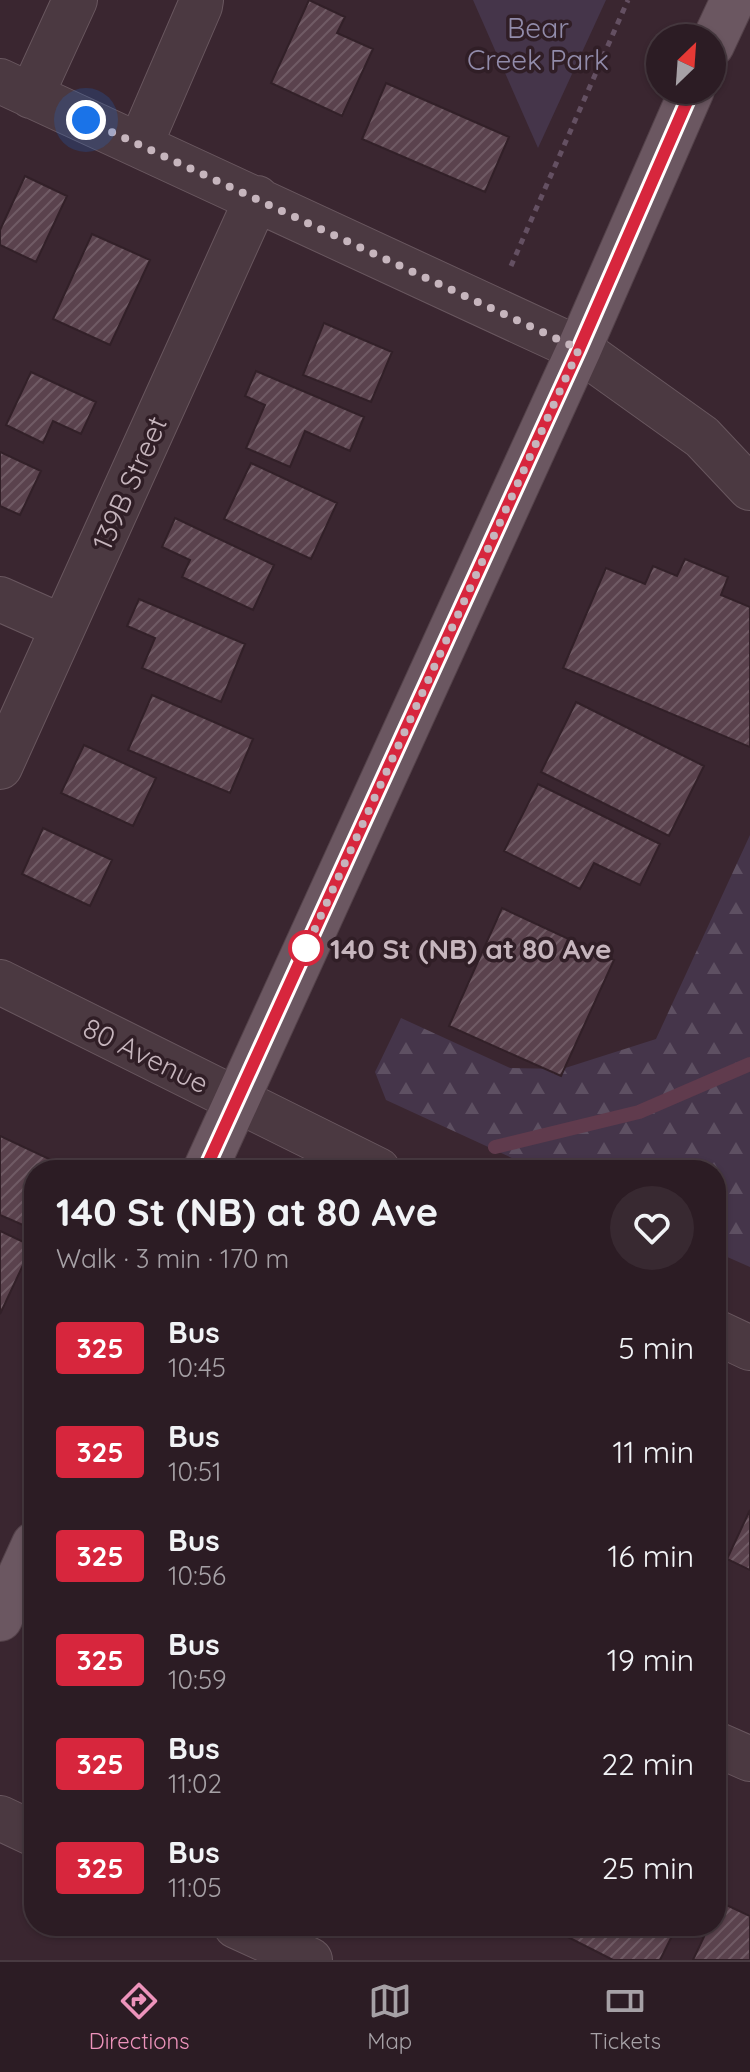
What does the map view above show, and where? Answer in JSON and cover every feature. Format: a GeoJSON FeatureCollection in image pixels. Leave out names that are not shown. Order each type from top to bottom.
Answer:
{"type":"FeatureCollection","features":[{"type":"Feature","properties":{"kind":"main road"},"geometry":{"type":"LineString","coordinates":[[722,24],[733,0]]}},
{"type":"Feature","properties":{"kind":"main road"},"geometry":{"type":"LineString","coordinates":[[210,1160],[579,349],[686,104]]}},
{"type":"Feature","properties":{"kind":"main road"},"geometry":{"type":"LineString","coordinates":[[0,1619],[24,1566]]}},
{"type":"Feature","properties":{"kind":"street"},"geometry":{"type":"LineString","coordinates":[[75,0],[16,89],[579,349],[702,437],[750,488]]}},
{"type":"Feature","properties":{"kind":"street"},"geometry":{"type":"LineString","coordinates":[[140,145],[201,0]]}},
{"type":"Feature","properties":{"kind":"street","name":"139B Street"},"geometry":{"type":"LineString","coordinates":[[0,767],[257,198]]}},
{"type":"Feature","properties":{"kind":"street"},"geometry":{"type":"LineString","coordinates":[[0,599],[63,627]]}},
{"type":"Feature","properties":{"kind":"street","name":"80 Avenue"},"geometry":{"type":"LineString","coordinates":[[0,982],[358,1160]]}},
{"type":"Feature","properties":{"kind":"street"},"geometry":{"type":"LineString","coordinates":[[726,1337],[750,1348]]}},
{"type":"Feature","properties":{"kind":"street"},"geometry":{"type":"LineString","coordinates":[[726,1748],[750,1759]]}},
{"type":"Feature","properties":{"kind":"street"},"geometry":{"type":"LineString","coordinates":[[0,1818],[24,1829]]}},
{"type":"Feature","properties":{"kind":"street"},"geometry":{"type":"LineString","coordinates":[[258,1936],[310,1960]]}},
{"type":"Feature","properties":{"kind":"path"},"geometry":{"type":"LineString","coordinates":[[518,251],[628,0]]}},
{"type":"Feature","properties":{"kind":"green space","name":"Bear Creek Park"},"geometry":{"type":"Polygon","coordinates":[[[473,0],[606,0],[538,148],[473,0]]]}},
{"type":"Feature","properties":{"kind":"green space"},"geometry":{"type":"Polygon","coordinates":[[[750,835],[750,1267],[726,1256],[726,1160],[516,1160],[386,1100],[375,1072],[401,1018],[510,1068],[562,1069],[656,1039],[750,835]]]}},
{"type":"Feature","properties":{"kind":"building"},"geometry":{"type":"Polygon","coordinates":[[[309,0],[345,17],[337,33],[373,49],[342,116],[271,83],[309,0]]]}},
{"type":"Feature","properties":{"kind":"building"},"geometry":{"type":"Polygon","coordinates":[[[386,83],[509,137],[485,192],[362,139],[386,83]]]}},
{"type":"Feature","properties":{"kind":"building"},"geometry":{"type":"Polygon","coordinates":[[[25,176],[67,196],[36,262],[0,245],[0,230],[25,176]]]}},
{"type":"Feature","properties":{"kind":"building"},"geometry":{"type":"Polygon","coordinates":[[[92,234],[150,260],[110,345],[53,319],[92,234]]]}},
{"type":"Feature","properties":{"kind":"building"},"geometry":{"type":"Polygon","coordinates":[[[324,323],[392,352],[371,402],[303,375],[324,323]]]}},
{"type":"Feature","properties":{"kind":"building"},"geometry":{"type":"Polygon","coordinates":[[[256,371],[364,417],[350,451],[305,431],[290,467],[246,448],[265,405],[245,396],[256,371]]]}},
{"type":"Feature","properties":{"kind":"building"},"geometry":{"type":"Polygon","coordinates":[[[31,372],[96,402],[81,434],[53,421],[43,443],[6,425],[31,372]]]}},
{"type":"Feature","properties":{"kind":"building"},"geometry":{"type":"Polygon","coordinates":[[[0,452],[41,471],[20,515],[0,506],[0,452]]]}},
{"type":"Feature","properties":{"kind":"building"},"geometry":{"type":"Polygon","coordinates":[[[251,463],[337,503],[311,559],[224,519],[251,463]]]}},
{"type":"Feature","properties":{"kind":"building"},"geometry":{"type":"Polygon","coordinates":[[[175,518],[274,565],[253,610],[182,577],[190,560],[162,547],[175,518]]]}},
{"type":"Feature","properties":{"kind":"building"},"geometry":{"type":"Polygon","coordinates":[[[685,559],[728,577],[721,595],[750,607],[750,747],[563,668],[606,568],[645,584],[653,566],[677,576],[685,559]]]}},
{"type":"Feature","properties":{"kind":"building"},"geometry":{"type":"Polygon","coordinates":[[[139,599],[245,644],[221,702],[142,668],[155,638],[127,626],[139,599]]]}},
{"type":"Feature","properties":{"kind":"building"},"geometry":{"type":"Polygon","coordinates":[[[152,695],[253,739],[230,793],[128,750],[152,695]]]}},
{"type":"Feature","properties":{"kind":"building"},"geometry":{"type":"Polygon","coordinates":[[[576,702],[704,766],[669,836],[541,772],[576,702]]]}},
{"type":"Feature","properties":{"kind":"building"},"geometry":{"type":"Polygon","coordinates":[[[84,745],[156,778],[133,826],[61,793],[84,745]]]}},
{"type":"Feature","properties":{"kind":"building"},"geometry":{"type":"Polygon","coordinates":[[[538,784],[660,844],[640,885],[594,863],[580,889],[504,851],[538,784]]]}},
{"type":"Feature","properties":{"kind":"building"},"geometry":{"type":"Polygon","coordinates":[[[43,828],[112,860],[90,906],[22,874],[43,828]]]}},
{"type":"Feature","properties":{"kind":"building"},"geometry":{"type":"Polygon","coordinates":[[[502,908],[614,960],[561,1076],[449,1026],[502,908]]]}},
{"type":"Feature","properties":{"kind":"building"},"geometry":{"type":"Polygon","coordinates":[[[0,1136],[51,1160],[24,1160],[24,1226],[0,1215],[0,1136]]]}},
{"type":"Feature","properties":{"kind":"building"},"geometry":{"type":"Polygon","coordinates":[[[0,1231],[24,1242],[24,1263],[0,1314],[0,1231]]]}},
{"type":"Feature","properties":{"kind":"building"},"geometry":{"type":"Polygon","coordinates":[[[750,1510],[750,1570],[727,1559],[750,1510]]]}},
{"type":"Feature","properties":{"kind":"building"},"geometry":{"type":"Polygon","coordinates":[[[726,1905],[750,1916],[750,1960],[693,1960],[704,1936],[726,1936],[726,1905]]]}},
{"type":"Feature","properties":{"kind":"building"},"geometry":{"type":"Polygon","coordinates":[[[566,1936],[672,1936],[660,1960],[613,1960],[566,1936]]]}},
{"type":"Feature","properties":{"kind":"waterway"},"geometry":{"type":"LineString","coordinates":[[495,1147],[639,1112],[750,1064]]}},
{"type":"Feature","properties":{"kind":"bus line","name":"325"},"geometry":{"type":"LineString","coordinates":[[210,1160],[579,349],[686,104]]}},
{"type":"Feature","properties":{"kind":"place","name":"140 St (NB) at 80 Ave"},"geometry":{"type":"Point","coordinates":[306,948]}},
{"type":"Feature","properties":{"kind":"route"},"geometry":{"type":"LineString","coordinates":[[86,120],[579,349],[303,955],[306,948]]}}]}
